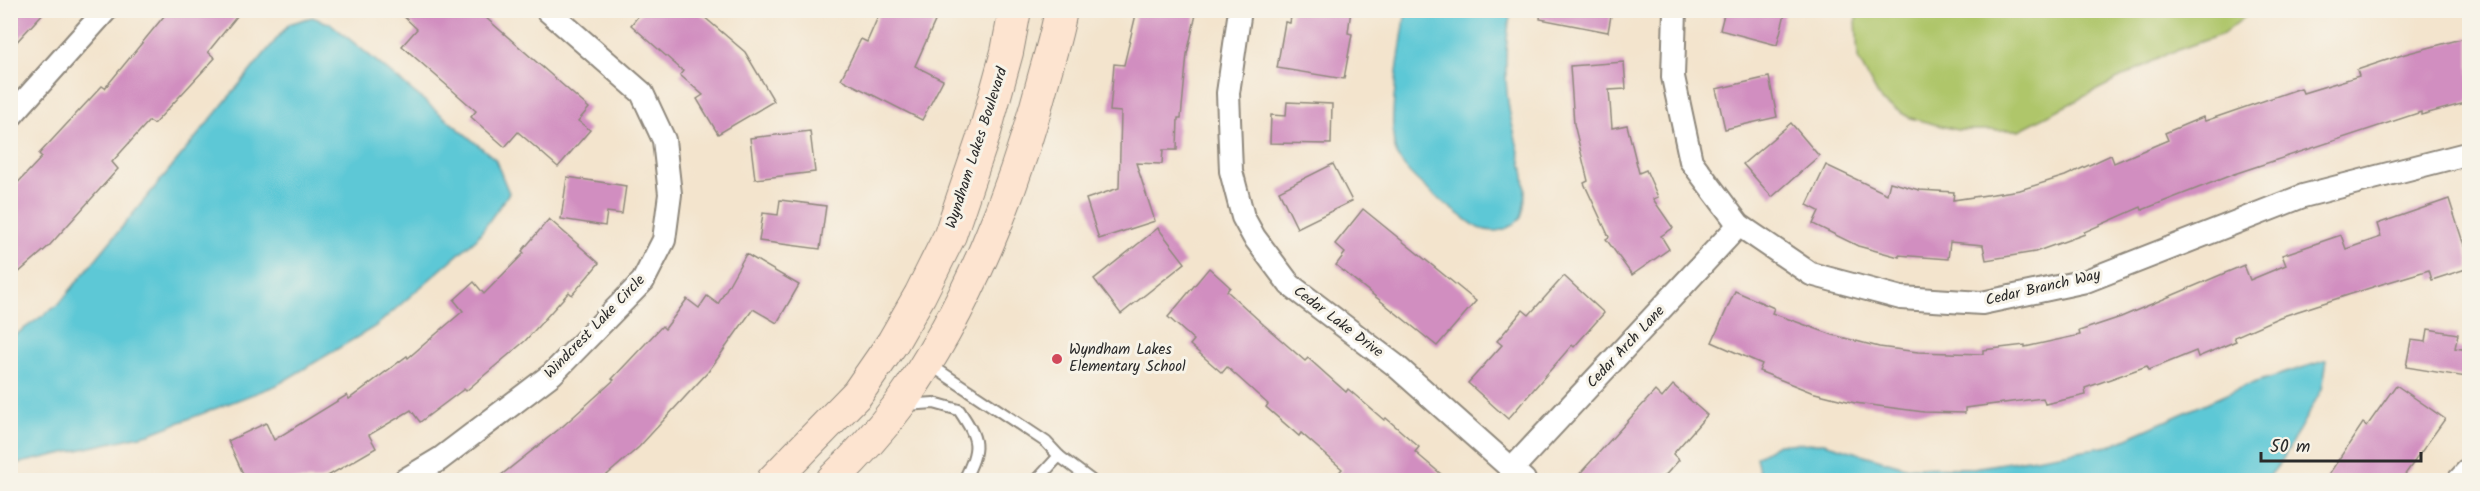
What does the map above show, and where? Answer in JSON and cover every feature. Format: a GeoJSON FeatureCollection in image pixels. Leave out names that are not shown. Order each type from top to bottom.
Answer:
{"type":"FeatureCollection","features":[{"type":"Feature","properties":{"kind":"street"},"geometry":{"type":"LineString","coordinates":[[10,117],[106,10]]}},
{"type":"Feature","properties":{"kind":"street","name":"Windcrest Lake Circle"},"geometry":{"type":"LineString","coordinates":[[405,480],[441,459],[552,374],[643,281],[664,240],[670,194],[664,140],[642,93],[547,10]]}},
{"type":"Feature","properties":{"kind":"street","name":"Wyndham Lakes Boulevard"},"geometry":{"type":"LineString","coordinates":[[773,480],[857,394],[893,342],[950,235],[985,132],[1007,52],[1015,10]]}},
{"type":"Feature","properties":{"kind":"street"},"geometry":{"type":"LineString","coordinates":[[832,480],[898,406],[927,362],[968,285],[1004,203],[1035,113],[1061,10]]}},
{"type":"Feature","properties":{"kind":"street","name":"Cedar Lake Drive"},"geometry":{"type":"LineString","coordinates":[[1240,10],[1228,93],[1231,171],[1244,217],[1254,237],[1290,285],[1395,365],[1518,475]]}},
{"type":"Feature","properties":{"kind":"street","name":"Cedar Branch Way"},"geometry":{"type":"LineString","coordinates":[[1675,10],[1673,77],[1691,161],[1739,225],[1811,274],[1901,298],[1982,303],[2086,281],[2304,196],[2469,153]]}},
{"type":"Feature","properties":{"kind":"street","name":"Cedar Arch Lane"},"geometry":{"type":"LineString","coordinates":[[1518,475],[1739,225]]}},
{"type":"Feature","properties":{"kind":"street"},"geometry":{"type":"LineString","coordinates":[[893,342],[927,362]]}},
{"type":"Feature","properties":{"kind":"street"},"geometry":{"type":"LineString","coordinates":[[2459,480],[2469,468]]}},
{"type":"Feature","properties":{"kind":"lane"},"geometry":{"type":"LineString","coordinates":[[927,362],[1046,442],[1059,456],[1092,480]]}},
{"type":"Feature","properties":{"kind":"lane"},"geometry":{"type":"LineString","coordinates":[[898,406],[934,403],[959,410],[974,433],[977,453],[964,480]]}},
{"type":"Feature","properties":{"kind":"lane"},"geometry":{"type":"LineString","coordinates":[[1037,480],[1059,456]]}},
{"type":"Feature","properties":{"kind":"green space"},"geometry":{"type":"Polygon","coordinates":[[[1861,11],[2252,11],[2223,34],[2169,53],[2019,130],[1957,130],[1910,118],[1881,101],[1858,59],[1856,19],[1861,11]]]}},
{"type":"Feature","properties":{"kind":"water"},"geometry":{"type":"Polygon","coordinates":[[[1406,11],[1511,11],[1506,47],[1506,84],[1525,191],[1521,218],[1511,226],[1496,231],[1478,228],[1423,186],[1398,157],[1394,145],[1393,108],[1406,11]]]}},
{"type":"Feature","properties":{"kind":"water"},"geometry":{"type":"Polygon","coordinates":[[[312,17],[331,24],[495,159],[509,193],[477,238],[376,326],[277,385],[149,434],[11,465],[11,338],[58,305],[289,24],[312,17]]]}},
{"type":"Feature","properties":{"kind":"water"},"geometry":{"type":"Polygon","coordinates":[[[2327,360],[2322,389],[2281,462],[2266,480],[1761,480],[1756,457],[1778,444],[1824,443],[1905,467],[1973,468],[2109,446],[2247,385],[2327,360]]]}},
{"type":"Feature","properties":{"kind":"building"},"geometry":{"type":"Polygon","coordinates":[[[10,10],[46,10],[10,49],[10,10]]]}},
{"type":"Feature","properties":{"kind":"building"},"geometry":{"type":"Polygon","coordinates":[[[169,10],[242,10],[208,52],[215,58],[154,124],[149,121],[112,162],[118,169],[49,246],[10,280],[10,191],[42,157],[39,154],[102,86],[105,88],[169,10]]]}},
{"type":"Feature","properties":{"kind":"building"},"geometry":{"type":"Polygon","coordinates":[[[397,10],[477,10],[589,108],[578,121],[590,130],[558,167],[518,132],[505,147],[471,117],[476,111],[402,46],[417,29],[397,10]]]}},
{"type":"Feature","properties":{"kind":"building"},"geometry":{"type":"Polygon","coordinates":[[[643,10],[696,10],[745,52],[774,101],[718,134],[697,99],[703,95],[680,75],[683,71],[631,25],[643,10]]]}},
{"type":"Feature","properties":{"kind":"building"},"geometry":{"type":"Polygon","coordinates":[[[881,10],[917,10],[936,19],[915,66],[943,80],[922,120],[841,79],[861,39],[867,42],[881,10]]]}},
{"type":"Feature","properties":{"kind":"building"},"geometry":{"type":"Polygon","coordinates":[[[1137,10],[1197,10],[1187,54],[1181,118],[1178,118],[1177,150],[1163,150],[1162,164],[1136,163],[1155,221],[1099,239],[1086,199],[1119,188],[1121,112],[1110,111],[1114,64],[1124,65],[1137,10]]]}},
{"type":"Feature","properties":{"kind":"building"},"geometry":{"type":"Polygon","coordinates":[[[1292,10],[1351,10],[1348,33],[1352,34],[1344,79],[1277,68],[1285,22],[1290,23],[1292,10]]]}},
{"type":"Feature","properties":{"kind":"building"},"geometry":{"type":"Polygon","coordinates":[[[1541,10],[1612,10],[1608,32],[1540,19],[1541,10]]]}},
{"type":"Feature","properties":{"kind":"building"},"geometry":{"type":"Polygon","coordinates":[[[1725,10],[1786,10],[1777,45],[1720,30],[1725,10]]]}},
{"type":"Feature","properties":{"kind":"building"},"geometry":{"type":"Polygon","coordinates":[[[2469,37],[2469,102],[2421,115],[2421,112],[2234,174],[2142,210],[2141,207],[2084,232],[2085,234],[2035,252],[1986,260],[1983,245],[1950,242],[1948,259],[1899,255],[1899,257],[1858,246],[1813,224],[1819,211],[1807,205],[1826,165],[1887,194],[1890,182],[1919,190],[1954,192],[1953,200],[2020,190],[2065,176],[2111,155],[2114,163],[2168,140],[2165,133],[2203,117],[2205,121],[2301,88],[2303,93],[2359,76],[2357,70],[2469,37]]]}},
{"type":"Feature","properties":{"kind":"building"},"geometry":{"type":"Polygon","coordinates":[[[1624,62],[1626,89],[1609,90],[1612,128],[1627,125],[1639,173],[1646,170],[1658,197],[1653,199],[1673,228],[1661,236],[1669,249],[1632,275],[1606,239],[1609,237],[1584,183],[1588,181],[1574,124],[1570,66],[1624,62]]]}},
{"type":"Feature","properties":{"kind":"building"},"geometry":{"type":"Polygon","coordinates":[[[1769,77],[1777,117],[1725,129],[1716,89],[1769,77]]]}},
{"type":"Feature","properties":{"kind":"building"},"geometry":{"type":"Polygon","coordinates":[[[1287,102],[1332,104],[1331,144],[1270,143],[1271,115],[1286,116],[1287,102]]]}},
{"type":"Feature","properties":{"kind":"building"},"geometry":{"type":"Polygon","coordinates":[[[1791,123],[1819,156],[1772,197],[1743,164],[1791,123]]]}},
{"type":"Feature","properties":{"kind":"building"},"geometry":{"type":"Polygon","coordinates":[[[810,131],[815,172],[755,179],[750,138],[810,131]]]}},
{"type":"Feature","properties":{"kind":"building"},"geometry":{"type":"Polygon","coordinates":[[[1333,164],[1352,201],[1297,228],[1279,191],[1333,164]]]}},
{"type":"Feature","properties":{"kind":"building"},"geometry":{"type":"Polygon","coordinates":[[[567,177],[626,186],[622,214],[607,212],[605,226],[561,219],[567,177]]]}},
{"type":"Feature","properties":{"kind":"building"},"geometry":{"type":"Polygon","coordinates":[[[2449,199],[2469,261],[2469,268],[2432,280],[2429,270],[2382,284],[2280,317],[2234,337],[2236,341],[2198,357],[2196,351],[2149,370],[2147,366],[2085,388],[2086,395],[2045,404],[2043,398],[1965,408],[1965,413],[1924,412],[1855,403],[1811,392],[1759,371],[1762,364],[1712,342],[1735,291],[1774,308],[1772,313],[1833,335],[1879,347],[1918,352],[1983,354],[1983,350],[2025,345],[2025,347],[2080,335],[2079,331],[2121,317],[2244,265],[2250,280],[2286,265],[2282,255],[2341,235],[2346,249],[2381,237],[2377,224],[2449,199]]]}},
{"type":"Feature","properties":{"kind":"building"},"geometry":{"type":"Polygon","coordinates":[[[780,200],[826,206],[820,249],[759,241],[763,213],[778,215],[780,200]]]}},
{"type":"Feature","properties":{"kind":"building"},"geometry":{"type":"Polygon","coordinates":[[[1363,209],[1476,301],[1437,346],[1336,265],[1345,253],[1335,244],[1363,209]]]}},
{"type":"Feature","properties":{"kind":"building"},"geometry":{"type":"Polygon","coordinates":[[[549,219],[599,263],[572,295],[569,292],[525,341],[466,391],[464,389],[420,422],[411,410],[369,435],[376,448],[321,480],[246,480],[228,441],[266,423],[274,440],[347,395],[349,399],[407,356],[408,358],[463,311],[454,300],[474,282],[484,294],[524,253],[522,251],[549,219]]]}},
{"type":"Feature","properties":{"kind":"building"},"geometry":{"type":"Polygon","coordinates":[[[1158,228],[1185,263],[1121,314],[1094,279],[1158,228]]]}},
{"type":"Feature","properties":{"kind":"building"},"geometry":{"type":"Polygon","coordinates":[[[746,254],[799,285],[777,323],[753,309],[708,372],[639,447],[601,480],[495,480],[563,426],[614,380],[612,379],[662,326],[665,329],[687,299],[699,308],[707,296],[718,304],[746,254]]]}},
{"type":"Feature","properties":{"kind":"building"},"geometry":{"type":"Polygon","coordinates":[[[1209,268],[1230,287],[1227,291],[1264,325],[1305,361],[1308,358],[1346,392],[1348,389],[1384,420],[1386,418],[1419,447],[1415,452],[1448,480],[1332,480],[1342,469],[1301,433],[1299,436],[1266,407],[1268,404],[1227,367],[1222,373],[1190,345],[1194,340],[1168,317],[1209,268]]]}},
{"type":"Feature","properties":{"kind":"building"},"geometry":{"type":"Polygon","coordinates":[[[1564,276],[1604,313],[1574,347],[1572,345],[1508,419],[1468,383],[1502,345],[1497,341],[1523,310],[1529,315],[1564,276]]]}},
{"type":"Feature","properties":{"kind":"building"},"geometry":{"type":"Polygon","coordinates":[[[2428,329],[2458,334],[2455,348],[2469,350],[2466,377],[2406,367],[2411,340],[2426,342],[2428,329]]]}},
{"type":"Feature","properties":{"kind":"building"},"geometry":{"type":"Polygon","coordinates":[[[1673,385],[1707,415],[1673,454],[1679,460],[1661,480],[1574,480],[1655,391],[1662,398],[1673,385]]]}},
{"type":"Feature","properties":{"kind":"building"},"geometry":{"type":"Polygon","coordinates":[[[2396,385],[2445,419],[2401,480],[2325,480],[2363,423],[2367,426],[2396,385]]]}},
{"type":"Feature","properties":{"kind":"place","name":"Wyndham Lakes Elementary School"},"geometry":{"type":"Point","coordinates":[1057,359]}}]}
